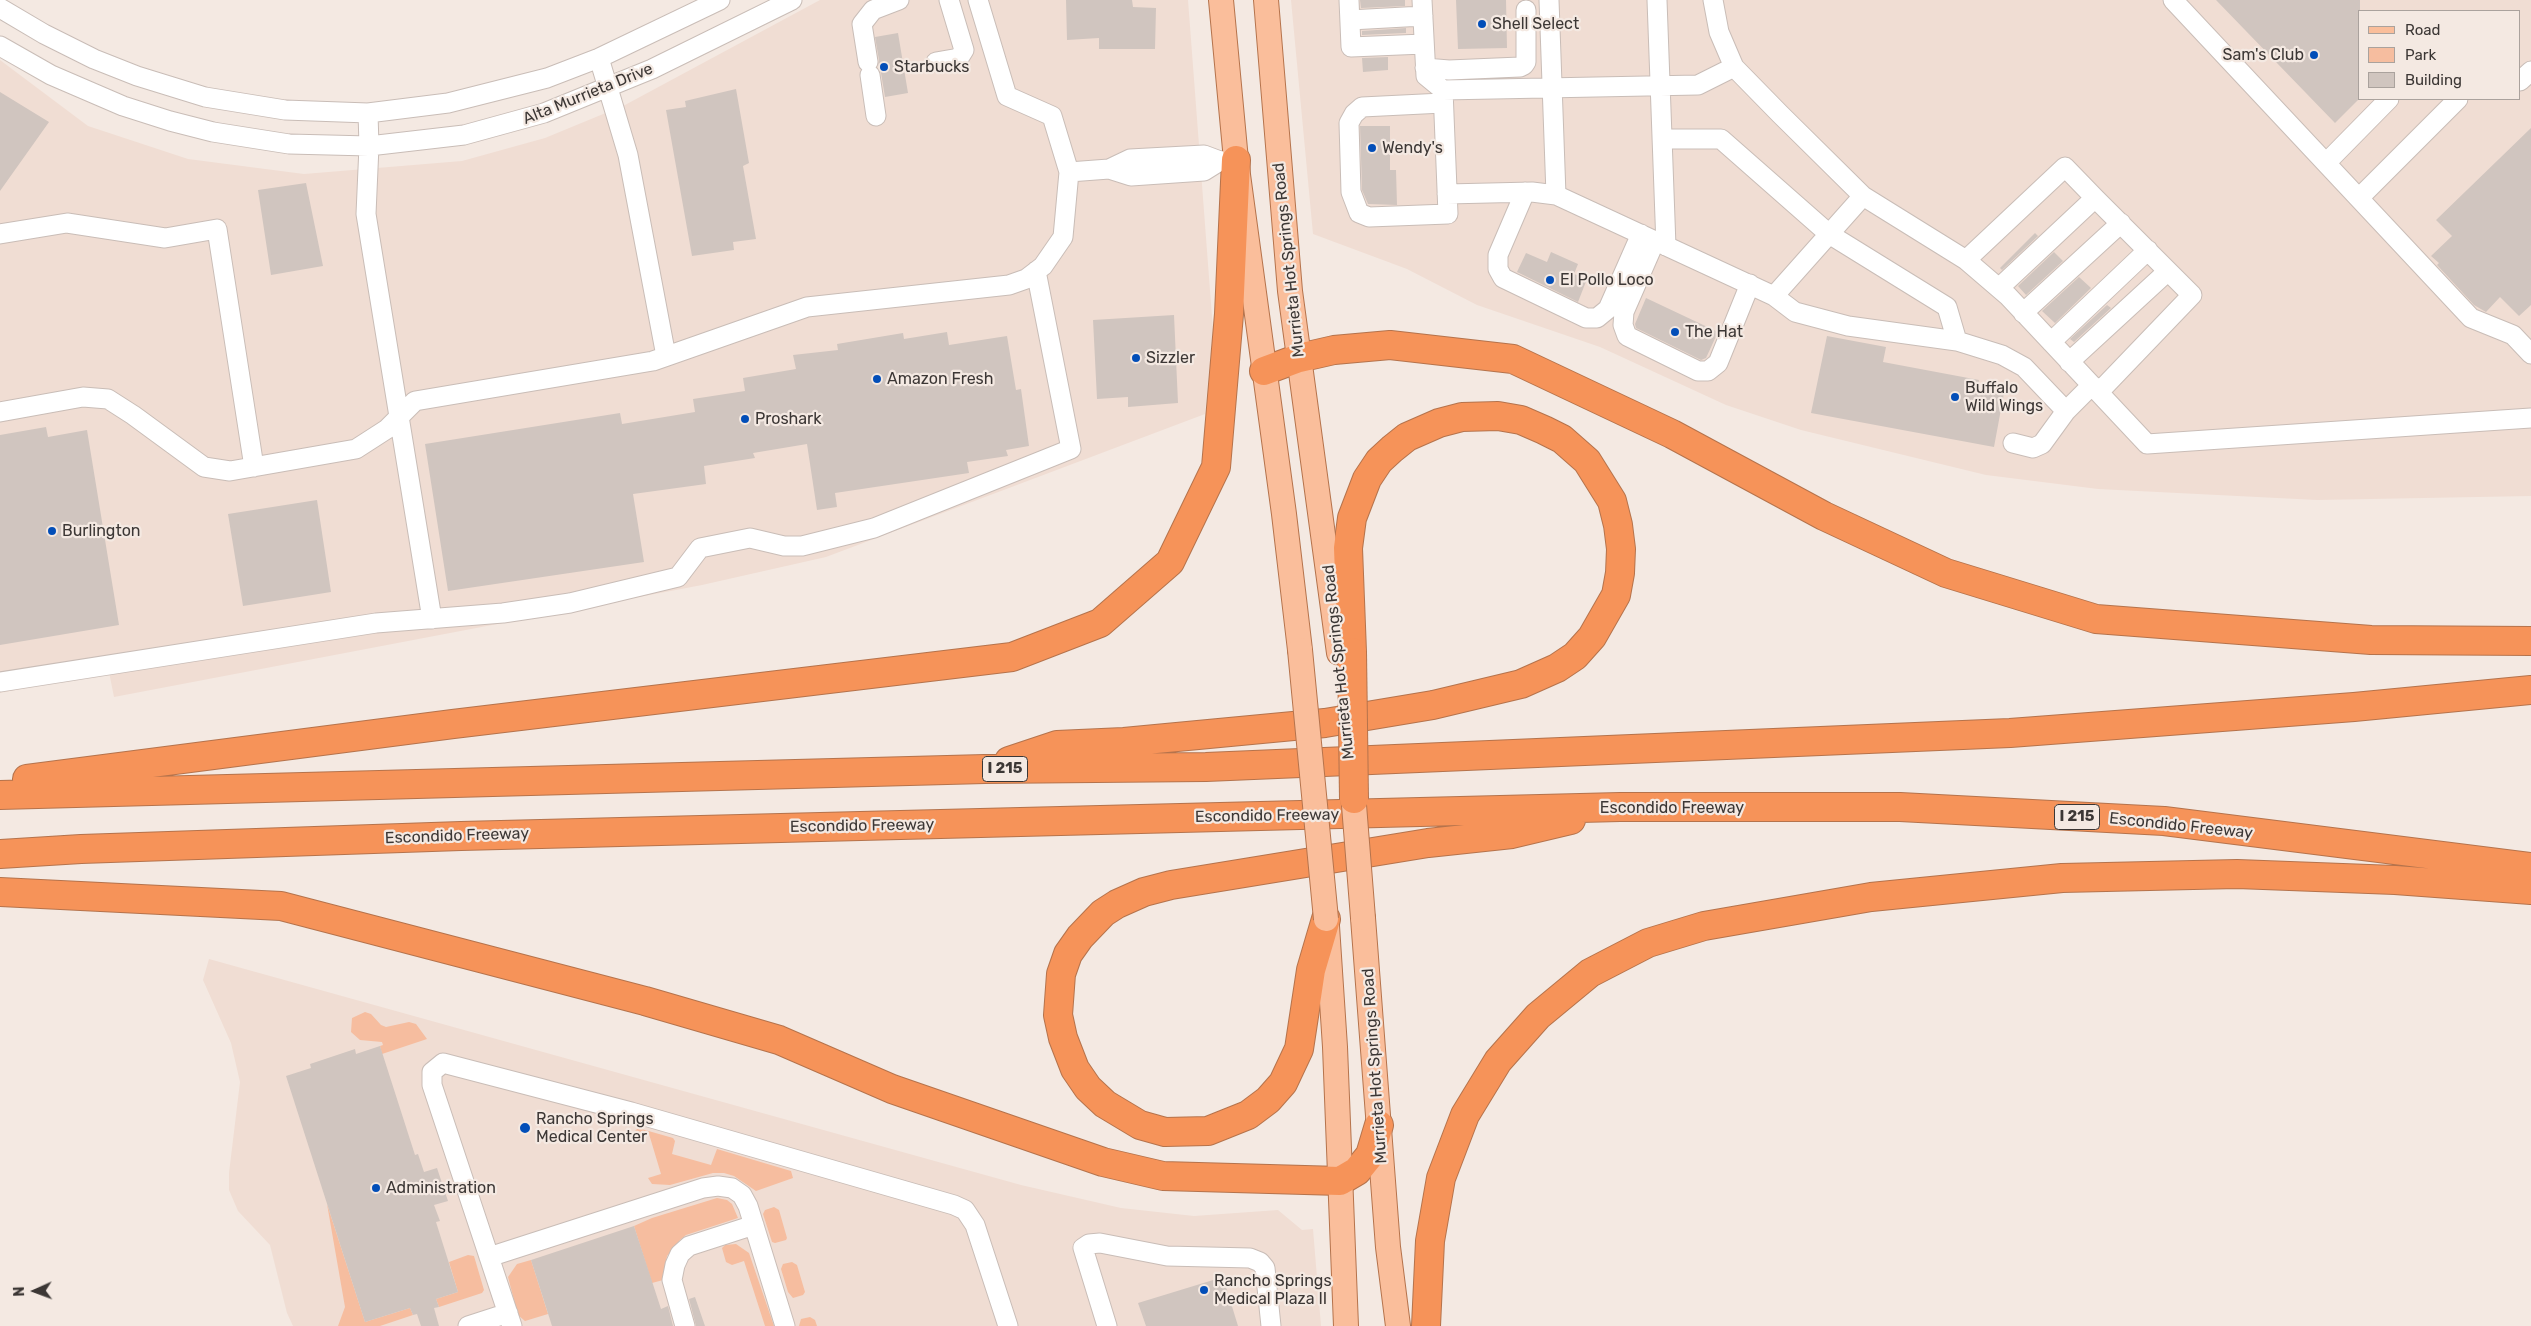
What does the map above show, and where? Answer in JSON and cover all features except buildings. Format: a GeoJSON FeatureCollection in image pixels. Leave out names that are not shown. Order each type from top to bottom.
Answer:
{"type":"FeatureCollection","features":[{"type":"Feature","properties":{"kind":"highway"},"geometry":{"type":"LineString","coordinates":[[0,782],[453,724],[1012,657],[1100,623],[1170,562],[1216,466],[1229,314],[1228,160]]}},
{"type":"Feature","properties":{"kind":"highway"},"geometry":{"type":"LineString","coordinates":[[1264,372],[1299,358],[1334,350],[1390,345],[1513,359],[1672,434],[1824,516],[1946,573],[2096,619],[2371,640],[2531,641]]}},
{"type":"Feature","properties":{"kind":"highway"},"geometry":{"type":"LineString","coordinates":[[984,769],[1057,745],[1124,742],[1326,724],[1423,707],[1521,684],[1557,668],[1575,656],[1592,637],[1616,595],[1620,573],[1621,549],[1612,501],[1588,461],[1562,439],[1521,420],[1498,416],[1462,417],[1439,423],[1407,437],[1379,461],[1367,479],[1352,518],[1348,548],[1346,652],[1354,799]]}},
{"type":"Feature","properties":{"kind":"highway","name":"I 215"},"geometry":{"type":"LineString","coordinates":[[0,795],[984,769],[1206,767],[2010,733],[2354,707],[2531,690]]}},
{"type":"Feature","properties":{"kind":"highway"},"geometry":{"type":"LineString","coordinates":[[1326,919],[1312,970],[1299,1049],[1283,1083],[1268,1100],[1248,1115],[1208,1131],[1165,1132],[1140,1125],[1105,1104],[1088,1088],[1075,1069],[1063,1038],[1058,1015],[1061,974],[1068,954],[1080,937],[1103,913],[1118,904],[1144,892],[1171,885],[1428,843],[1512,834],[1620,807]]}},
{"type":"Feature","properties":{"kind":"highway","name":"Escondido Freeway"},"geometry":{"type":"LineString","coordinates":[[0,854],[81,849],[460,836],[1620,807],[1900,807],[2164,822],[2531,867]]}},
{"type":"Feature","properties":{"kind":"highway"},"geometry":{"type":"LineString","coordinates":[[1426,1326],[1430,1241],[1441,1178],[1465,1115],[1498,1061],[1538,1016],[1590,973],[1648,943],[1704,926],[1871,897],[2062,878],[2237,874],[2395,880],[2531,890]]}},
{"type":"Feature","properties":{"kind":"highway"},"geometry":{"type":"LineString","coordinates":[[0,892],[281,906],[645,1001],[779,1040],[892,1089],[1103,1162],[1163,1176],[1340,1181],[1357,1171],[1370,1155],[1379,1125]]}},
{"type":"Feature","properties":{"kind":"main road"},"geometry":{"type":"LineString","coordinates":[[1221,0],[1228,160],[1264,372],[1300,650],[1326,919],[1335,1047],[1346,1326]]}},
{"type":"Feature","properties":{"kind":"main road","name":"Murrieta Hot Springs Road"},"geometry":{"type":"LineString","coordinates":[[1266,0],[1290,291],[1346,652]]}},
{"type":"Feature","properties":{"kind":"main road","name":"Murrieta Hot Springs Road"},"geometry":{"type":"LineString","coordinates":[[1354,799],[1388,1247],[1398,1326]]}},
{"type":"Feature","properties":{"kind":"street","name":"Alta Murrieta Drive"},"geometry":{"type":"LineString","coordinates":[[2,13],[94,59],[137,76],[205,97],[285,110],[368,113],[426,106],[475,97],[547,78],[599,58],[720,0]]}},
{"type":"Feature","properties":{"kind":"street","name":"Alta Murrieta Drive"},"geometry":{"type":"LineString","coordinates":[[0,46],[69,83],[123,106],[170,121],[213,132],[290,144],[369,146],[437,139],[511,124],[608,89],[792,0]]}},
{"type":"Feature","properties":{"kind":"street"},"geometry":{"type":"LineString","coordinates":[[876,116],[862,24],[873,10],[899,0]]}},
{"type":"Feature","properties":{"kind":"street"},"geometry":{"type":"LineString","coordinates":[[936,62],[959,58],[964,50],[948,0]]}},
{"type":"Feature","properties":{"kind":"street"},"geometry":{"type":"LineString","coordinates":[[0,412],[83,397],[108,399],[133,414],[204,467],[230,471],[356,449],[388,429],[415,400],[653,361],[808,307],[1010,285],[1026,279],[1043,266],[1063,238],[1069,172],[1052,116],[1008,96],[978,0]]}},
{"type":"Feature","properties":{"kind":"street"},"geometry":{"type":"LineString","coordinates":[[1349,0],[1350,47],[1424,44]]}},
{"type":"Feature","properties":{"kind":"street"},"geometry":{"type":"LineString","coordinates":[[1550,0],[1556,195]]}},
{"type":"Feature","properties":{"kind":"street"},"geometry":{"type":"LineString","coordinates":[[1657,0],[1662,139],[1654,240],[1624,312],[1623,325],[1627,336],[1698,370],[1708,371],[1718,363],[1750,284]]}},
{"type":"Feature","properties":{"kind":"street"},"geometry":{"type":"LineString","coordinates":[[1713,0],[1719,32],[1734,67],[1863,196],[1966,260],[1998,288],[2147,444],[2531,418]]}},
{"type":"Feature","properties":{"kind":"street"},"geometry":{"type":"LineString","coordinates":[[2173,0],[2360,197],[2471,318],[2513,335],[2531,354]]}},
{"type":"Feature","properties":{"kind":"street"},"geometry":{"type":"LineString","coordinates":[[1350,20],[1422,8],[1426,76],[1443,96],[1448,214],[1369,217],[1359,213],[1351,192],[1349,123],[1354,114],[1362,107],[1443,96],[1552,87],[1698,85],[1734,67]]}},
{"type":"Feature","properties":{"kind":"street"},"geometry":{"type":"LineString","coordinates":[[1425,68],[1466,57],[1526,55],[1526,10]]}},
{"type":"Feature","properties":{"kind":"street"},"geometry":{"type":"LineString","coordinates":[[599,58],[628,155],[666,356]]}},
{"type":"Feature","properties":{"kind":"street"},"geometry":{"type":"LineString","coordinates":[[2521,80],[2531,71]]}},
{"type":"Feature","properties":{"kind":"street"},"geometry":{"type":"LineString","coordinates":[[2327,162],[2388,100]]}},
{"type":"Feature","properties":{"kind":"street"},"geometry":{"type":"LineString","coordinates":[[2360,197],[2457,100]]}},
{"type":"Feature","properties":{"kind":"street"},"geometry":{"type":"LineString","coordinates":[[368,113],[369,146],[366,214],[432,619]]}},
{"type":"Feature","properties":{"kind":"street"},"geometry":{"type":"LineString","coordinates":[[1662,139],[1722,139],[1830,234],[1947,307],[1957,341]]}},
{"type":"Feature","properties":{"kind":"street"},"geometry":{"type":"LineString","coordinates":[[1069,172],[1110,169],[1131,176],[1195,172],[1204,171],[1228,160]]}},
{"type":"Feature","properties":{"kind":"street"},"geometry":{"type":"LineString","coordinates":[[1966,260],[2065,167],[2192,295],[2095,389],[2066,411],[2042,444],[2033,448],[2013,443]]}},
{"type":"Feature","properties":{"kind":"street"},"geometry":{"type":"LineString","coordinates":[[1447,194],[1525,192],[1556,195],[1750,284],[1774,296],[1795,312],[1848,326],[1957,341],[2002,355],[2024,367],[2066,411]]}},
{"type":"Feature","properties":{"kind":"street"},"geometry":{"type":"LineString","coordinates":[[1525,192],[1498,255],[1498,269],[1503,278],[1586,318],[1597,318],[1608,309],[1654,240]]}},
{"type":"Feature","properties":{"kind":"street"},"geometry":{"type":"LineString","coordinates":[[1774,296],[1863,196]]}},
{"type":"Feature","properties":{"kind":"street"},"geometry":{"type":"LineString","coordinates":[[1998,288],[2095,198]]}},
{"type":"Feature","properties":{"kind":"street"},"geometry":{"type":"LineString","coordinates":[[0,234],[67,223],[164,238],[217,229],[254,467]]}},
{"type":"Feature","properties":{"kind":"street"},"geometry":{"type":"LineString","coordinates":[[2023,313],[2121,224]]}},
{"type":"Feature","properties":{"kind":"street"},"geometry":{"type":"LineString","coordinates":[[2051,342],[2148,250]]}},
{"type":"Feature","properties":{"kind":"street"},"geometry":{"type":"LineString","coordinates":[[0,682],[376,623],[503,613],[570,603],[678,576],[700,548],[750,538],[784,546],[802,546],[874,528],[1071,449],[1036,271]]}},
{"type":"Feature","properties":{"kind":"street"},"geometry":{"type":"LineString","coordinates":[[2069,362],[2168,271]]}},
{"type":"Feature","properties":{"kind":"street"},"geometry":{"type":"LineString","coordinates":[[468,1326],[510,1320],[432,1086],[432,1072],[443,1063],[623,1110],[954,1205],[965,1210],[975,1225],[1008,1326]]}},
{"type":"Feature","properties":{"kind":"street"},"geometry":{"type":"LineString","coordinates":[[489,1257],[703,1188],[718,1186],[732,1188],[742,1195],[754,1225],[785,1326]]}},
{"type":"Feature","properties":{"kind":"street"},"geometry":{"type":"LineString","coordinates":[[685,1326],[672,1280],[675,1265],[680,1254],[690,1246],[754,1225]]}},
{"type":"Feature","properties":{"kind":"street"},"geometry":{"type":"LineString","coordinates":[[1107,1326],[1083,1248],[1089,1244],[1100,1244],[1167,1256],[1250,1258],[1260,1262],[1265,1268],[1271,1326]]}},
{"type":"Feature","properties":{"kind":"shaded area"},"geometry":{"type":"Polygon","coordinates":[[[820,0],[1188,0],[1213,330],[1205,414],[826,557],[702,585],[114,697],[109,672],[0,693],[0,60],[88,126],[188,159],[304,174],[462,161],[545,138],[625,105],[820,0]]]}},
{"type":"Feature","properties":{"kind":"shaded area"},"geometry":{"type":"Polygon","coordinates":[[[1291,0],[2531,0],[2531,496],[2317,500],[2098,489],[1986,475],[1801,430],[1726,405],[1600,347],[1477,305],[1407,269],[1313,234],[1291,0]]]}},
{"type":"Feature","properties":{"kind":"shaded area","name":"Rancho Springs Medical Center"},"geometry":{"type":"Polygon","coordinates":[[[209,959],[1021,1185],[1121,1208],[1194,1216],[1278,1210],[1302,1230],[1313,1229],[1321,1326],[293,1326],[287,1313],[270,1245],[238,1211],[229,1190],[229,1173],[240,1082],[231,1043],[203,980],[209,959]]]}},
{"type":"Feature","properties":{"kind":"green space"},"geometry":{"type":"Polygon","coordinates":[[[365,1012],[371,1014],[381,1025],[386,1027],[409,1022],[416,1024],[427,1039],[382,1054],[380,1046],[383,1045],[382,1042],[360,1040],[351,1032],[352,1018],[365,1012]]]}},
{"type":"Feature","properties":{"kind":"green space"},"geometry":{"type":"Polygon","coordinates":[[[638,1128],[673,1138],[675,1141],[672,1154],[711,1165],[717,1149],[791,1171],[793,1178],[756,1191],[734,1176],[724,1173],[713,1173],[670,1185],[652,1184],[648,1178],[661,1174],[649,1134],[635,1138],[634,1132],[638,1128]]]}},
{"type":"Feature","properties":{"kind":"green space"},"geometry":{"type":"Polygon","coordinates":[[[717,1198],[727,1200],[732,1204],[738,1218],[686,1235],[667,1256],[663,1280],[652,1283],[634,1226],[652,1218],[717,1198]]]}},
{"type":"Feature","properties":{"kind":"green space"},"geometry":{"type":"Polygon","coordinates":[[[327,1204],[365,1322],[410,1308],[413,1315],[380,1326],[338,1326],[345,1307],[327,1204]]]}},
{"type":"Feature","properties":{"kind":"green space"},"geometry":{"type":"Polygon","coordinates":[[[774,1207],[779,1210],[787,1238],[775,1243],[772,1242],[763,1214],[765,1210],[774,1207]]]}},
{"type":"Feature","properties":{"kind":"green space"},"geometry":{"type":"Polygon","coordinates":[[[736,1244],[749,1253],[774,1326],[765,1326],[744,1261],[732,1265],[726,1262],[722,1248],[725,1245],[736,1244]]]}},
{"type":"Feature","properties":{"kind":"green space"},"geometry":{"type":"Polygon","coordinates":[[[468,1255],[474,1256],[484,1290],[482,1293],[439,1307],[436,1299],[458,1292],[449,1262],[468,1255]]]}},
{"type":"Feature","properties":{"kind":"green space"},"geometry":{"type":"Polygon","coordinates":[[[531,1260],[548,1314],[525,1321],[518,1315],[508,1277],[517,1264],[531,1260]]]}},
{"type":"Feature","properties":{"kind":"green space"},"geometry":{"type":"Polygon","coordinates":[[[792,1262],[797,1265],[805,1292],[803,1295],[793,1298],[788,1292],[781,1269],[783,1264],[792,1262]]]}},
{"type":"Feature","properties":{"kind":"green space"},"geometry":{"type":"Polygon","coordinates":[[[810,1317],[815,1320],[817,1326],[799,1326],[801,1319],[810,1317]]]}},
{"type":"Feature","properties":{"kind":"place","name":"Shell Select"},"geometry":{"type":"Point","coordinates":[1482,24]}},
{"type":"Feature","properties":{"kind":"place","name":"Sam's Club"},"geometry":{"type":"Point","coordinates":[2314,55]}},
{"type":"Feature","properties":{"kind":"place","name":"Starbucks"},"geometry":{"type":"Point","coordinates":[884,67]}},
{"type":"Feature","properties":{"kind":"place","name":"Wendy's"},"geometry":{"type":"Point","coordinates":[1372,148]}},
{"type":"Feature","properties":{"kind":"place","name":"El Pollo Loco"},"geometry":{"type":"Point","coordinates":[1550,280]}},
{"type":"Feature","properties":{"kind":"place","name":"The Hat"},"geometry":{"type":"Point","coordinates":[1675,332]}},
{"type":"Feature","properties":{"kind":"place","name":"Sizzler"},"geometry":{"type":"Point","coordinates":[1136,358]}},
{"type":"Feature","properties":{"kind":"place","name":"Amazon Fresh"},"geometry":{"type":"Point","coordinates":[877,379]}},
{"type":"Feature","properties":{"kind":"place","name":"Buffalo Wild Wings"},"geometry":{"type":"Point","coordinates":[1955,397]}},
{"type":"Feature","properties":{"kind":"place","name":"Proshark"},"geometry":{"type":"Point","coordinates":[745,419]}},
{"type":"Feature","properties":{"kind":"place","name":"Burlington"},"geometry":{"type":"Point","coordinates":[52,531]}},
{"type":"Feature","properties":{"kind":"place","name":"Rancho Springs Medical Center"},"geometry":{"type":"Point","coordinates":[525,1128]}},
{"type":"Feature","properties":{"kind":"place","name":"Administration"},"geometry":{"type":"Point","coordinates":[376,1188]}},
{"type":"Feature","properties":{"kind":"place","name":"Rancho Springs Medical Plaza II"},"geometry":{"type":"Point","coordinates":[1204,1290]}}]}
